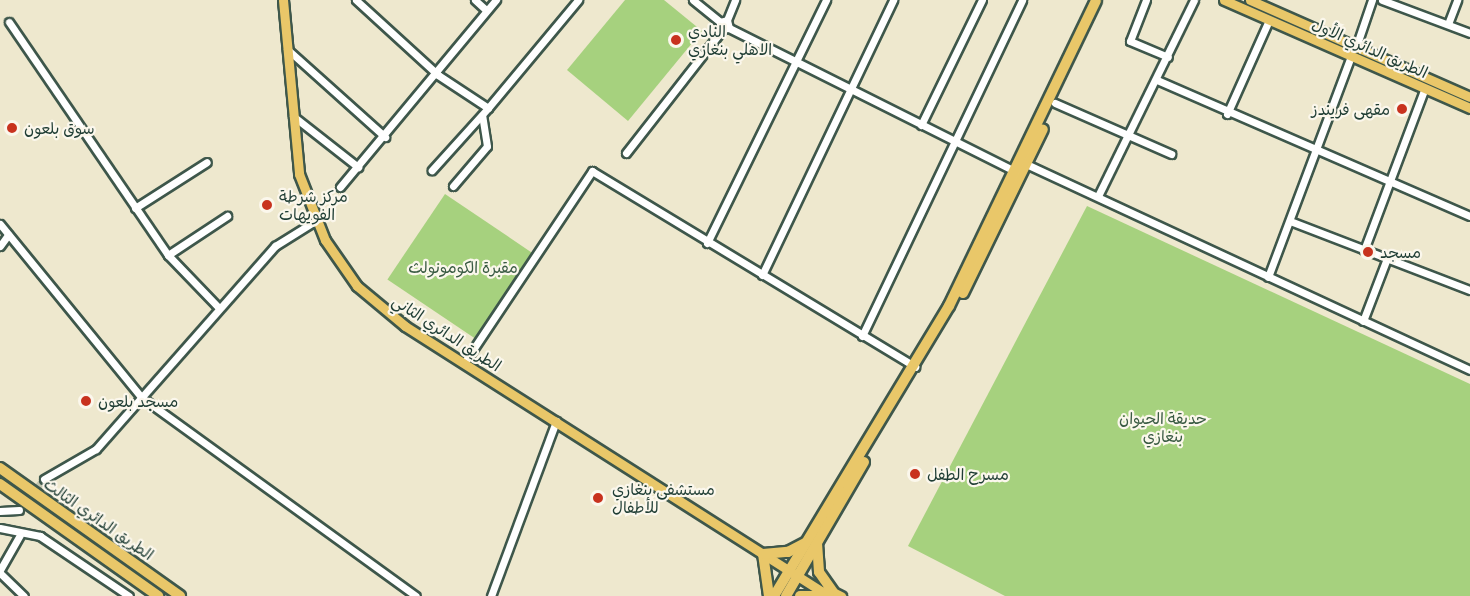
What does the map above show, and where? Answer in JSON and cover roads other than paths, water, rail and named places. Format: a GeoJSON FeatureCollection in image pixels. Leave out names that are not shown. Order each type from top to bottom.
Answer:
{"type":"FeatureCollection","features":[{"type":"Feature","properties":{"kind":"highway"},"geometry":{"type":"LineString","coordinates":[[772,596],[793,573],[936,343],[1096,0]]}},
{"type":"Feature","properties":{"kind":"highway"},"geometry":{"type":"LineString","coordinates":[[772,596],[763,554],[788,552],[813,541],[915,367],[1055,103],[1104,0]]}},
{"type":"Feature","properties":{"kind":"highway","name":"الطريق الدائري الثالث"},"geometry":{"type":"LineString","coordinates":[[0,468],[180,596]]}},
{"type":"Feature","properties":{"kind":"highway","name":"الطريق الدائري الثالث"},"geometry":{"type":"LineString","coordinates":[[0,484],[158,596]]}},
{"type":"Feature","properties":{"kind":"highway"},"geometry":{"type":"LineString","coordinates":[[800,596],[833,595],[816,562],[813,541]]}},
{"type":"Feature","properties":{"kind":"highway"},"geometry":{"type":"LineString","coordinates":[[786,596],[793,573]]}},
{"type":"Feature","properties":{"kind":"main road","name":"الطريق الدائري الثاني"},"geometry":{"type":"LineString","coordinates":[[283,0],[291,114],[299,174],[315,220],[357,285],[405,326],[777,564],[833,595]]}},
{"type":"Feature","properties":{"kind":"main road","name":"الطريق الدائري الأول"},"geometry":{"type":"LineString","coordinates":[[1224,0],[1470,108]]}},
{"type":"Feature","properties":{"kind":"main road","name":"الطريق الدائري الأول"},"geometry":{"type":"LineString","coordinates":[[1250,0],[1470,97]]}},
{"type":"Feature","properties":{"kind":"street"},"geometry":{"type":"LineString","coordinates":[[356,0],[438,75],[488,108]]}},
{"type":"Feature","properties":{"kind":"street"},"geometry":{"type":"LineString","coordinates":[[475,0],[486,10]]}},
{"type":"Feature","properties":{"kind":"street"},"geometry":{"type":"LineString","coordinates":[[340,187],[438,75],[496,0]]}},
{"type":"Feature","properties":{"kind":"street"},"geometry":{"type":"LineString","coordinates":[[432,170],[482,115],[578,0]]}},
{"type":"Feature","properties":{"kind":"street"},"geometry":{"type":"LineString","coordinates":[[693,0],[723,21],[726,29],[954,141],[1098,196],[1268,278],[1470,370]]}},
{"type":"Feature","properties":{"kind":"street"},"geometry":{"type":"LineString","coordinates":[[723,21],[735,0]]}},
{"type":"Feature","properties":{"kind":"street"},"geometry":{"type":"LineString","coordinates":[[707,243],[797,64],[826,0]]}},
{"type":"Feature","properties":{"kind":"street"},"geometry":{"type":"LineString","coordinates":[[762,275],[893,0]]}},
{"type":"Feature","properties":{"kind":"street"},"geometry":{"type":"LineString","coordinates":[[921,125],[982,0]]}},
{"type":"Feature","properties":{"kind":"street"},"geometry":{"type":"LineString","coordinates":[[862,336],[1022,0]]}},
{"type":"Feature","properties":{"kind":"street"},"geometry":{"type":"LineString","coordinates":[[1146,0],[1130,41],[1168,57]]}},
{"type":"Feature","properties":{"kind":"street"},"geometry":{"type":"LineString","coordinates":[[1098,196],[1127,135],[1157,80],[1194,0]]}},
{"type":"Feature","properties":{"kind":"street"},"geometry":{"type":"LineString","coordinates":[[1356,46],[1372,0]]}},
{"type":"Feature","properties":{"kind":"street"},"geometry":{"type":"LineString","coordinates":[[1382,0],[1470,33]]}},
{"type":"Feature","properties":{"kind":"street"},"geometry":{"type":"LineString","coordinates":[[1448,24],[1457,0]]}},
{"type":"Feature","properties":{"kind":"street"},"geometry":{"type":"LineString","coordinates":[[1227,114],[1269,20]]}},
{"type":"Feature","properties":{"kind":"street"},"geometry":{"type":"LineString","coordinates":[[9,22],[168,255],[218,307]]}},
{"type":"Feature","properties":{"kind":"street"},"geometry":{"type":"LineString","coordinates":[[626,153],[726,29]]}},
{"type":"Feature","properties":{"kind":"street"},"geometry":{"type":"LineString","coordinates":[[285,47],[384,137]]}},
{"type":"Feature","properties":{"kind":"street"},"geometry":{"type":"LineString","coordinates":[[1268,278],[1351,56]]}},
{"type":"Feature","properties":{"kind":"street"},"geometry":{"type":"LineString","coordinates":[[1157,80],[1314,153],[1470,216]]}},
{"type":"Feature","properties":{"kind":"street"},"geometry":{"type":"LineString","coordinates":[[1364,249],[1425,88]]}},
{"type":"Feature","properties":{"kind":"street"},"geometry":{"type":"LineString","coordinates":[[1055,103],[1171,154]]}},
{"type":"Feature","properties":{"kind":"street"},"geometry":{"type":"LineString","coordinates":[[291,114],[358,167]]}},
{"type":"Feature","properties":{"kind":"street"},"geometry":{"type":"LineString","coordinates":[[453,186],[487,146],[482,115]]}},
{"type":"Feature","properties":{"kind":"street"},"geometry":{"type":"LineString","coordinates":[[135,208],[207,162]]}},
{"type":"Feature","properties":{"kind":"street"},"geometry":{"type":"LineString","coordinates":[[464,363],[587,173],[598,172],[707,243],[915,367]]}},
{"type":"Feature","properties":{"kind":"street"},"geometry":{"type":"LineString","coordinates":[[168,255],[227,216]]}},
{"type":"Feature","properties":{"kind":"street"},"geometry":{"type":"LineString","coordinates":[[44,479],[96,449],[218,307],[275,246],[315,220]]}},
{"type":"Feature","properties":{"kind":"street"},"geometry":{"type":"LineString","coordinates":[[1290,221],[1470,290]]}},
{"type":"Feature","properties":{"kind":"street"},"geometry":{"type":"LineString","coordinates":[[0,224],[141,397],[416,596]]}},
{"type":"Feature","properties":{"kind":"street"},"geometry":{"type":"LineString","coordinates":[[0,246],[8,235]]}},
{"type":"Feature","properties":{"kind":"street"},"geometry":{"type":"LineString","coordinates":[[1364,321],[1387,258]]}},
{"type":"Feature","properties":{"kind":"street"},"geometry":{"type":"LineString","coordinates":[[491,596],[556,422]]}},
{"type":"Feature","properties":{"kind":"street"},"geometry":{"type":"LineString","coordinates":[[0,511],[19,510]]}},
{"type":"Feature","properties":{"kind":"street"},"geometry":{"type":"LineString","coordinates":[[0,528],[20,535],[40,536],[129,596]]}},
{"type":"Feature","properties":{"kind":"street"},"geometry":{"type":"LineString","coordinates":[[20,535],[0,571],[24,596]]}},
{"type":"Feature","properties":{"kind":"tunnel"},"geometry":{"type":"LineString","coordinates":[[32,494],[44,479]]}},
{"type":"Feature","properties":{"kind":"place","name":"النادي الاهلي بنغازي"},"geometry":{"type":"Point","coordinates":[676,40]}},
{"type":"Feature","properties":{"kind":"place","name":"مقهى فريندز"},"geometry":{"type":"Point","coordinates":[1402,109]}},
{"type":"Feature","properties":{"kind":"place","name":"سوق بلعون"},"geometry":{"type":"Point","coordinates":[12,128]}},
{"type":"Feature","properties":{"kind":"place","name":"مركز شرطة الفويهات"},"geometry":{"type":"Point","coordinates":[267,205]}},
{"type":"Feature","properties":{"kind":"place","name":"مسجد"},"geometry":{"type":"Point","coordinates":[1368,252]}},
{"type":"Feature","properties":{"kind":"place","name":"مسجد بلعون"},"geometry":{"type":"Point","coordinates":[86,401]}},
{"type":"Feature","properties":{"kind":"place","name":"مسرح الطفل"},"geometry":{"type":"Point","coordinates":[915,474]}},
{"type":"Feature","properties":{"kind":"place","name":"مستشفى بنغازي للأطفال"},"geometry":{"type":"Point","coordinates":[598,498]}},
{"type":"Feature","properties":{"kind":"park label","name":"مقبرة الكومونولث"},"geometry":{"type":"Point","coordinates":[463,267]}},
{"type":"Feature","properties":{"kind":"park label","name":"حديقة الحيوان بنغازي"},"geometry":{"type":"Point","coordinates":[1163,427]}}]}
